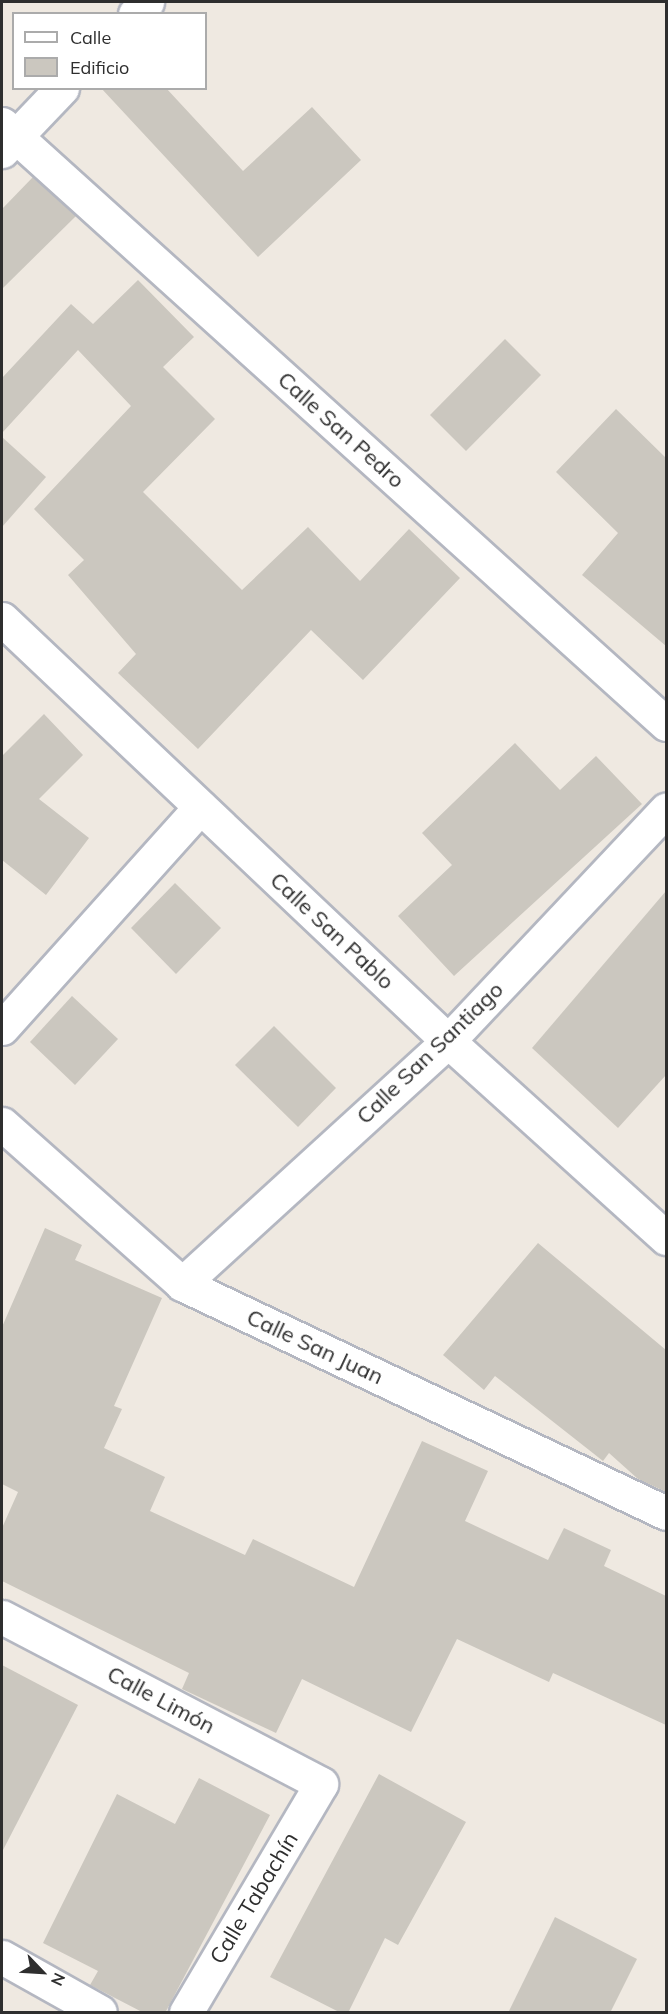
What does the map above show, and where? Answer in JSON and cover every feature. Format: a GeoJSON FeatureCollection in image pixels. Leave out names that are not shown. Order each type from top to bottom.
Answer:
{"type":"FeatureCollection","features":[{"type":"Feature","properties":{"kind":"street"},"geometry":{"type":"LineString","coordinates":[[6,137],[60,90]]}},
{"type":"Feature","properties":{"kind":"street","name":"Calle San Pedro"},"geometry":{"type":"LineString","coordinates":[[6,137],[666,724]]}},
{"type":"Feature","properties":{"kind":"street","name":"Calle San Pablo"},"geometry":{"type":"LineString","coordinates":[[2,619],[448,1041],[666,1238]]}},
{"type":"Feature","properties":{"kind":"street"},"geometry":{"type":"LineString","coordinates":[[2,1028],[200,807]]}},
{"type":"Feature","properties":{"kind":"street","name":"Calle San Santiago"},"geometry":{"type":"LineString","coordinates":[[182,1284],[448,1041],[666,810]]}},
{"type":"Feature","properties":{"kind":"street","name":"Calle San Juan"},"geometry":{"type":"LineString","coordinates":[[2,1124],[182,1284],[666,1513]]}},
{"type":"Feature","properties":{"kind":"street","name":"Calle Limón"},"geometry":{"type":"LineString","coordinates":[[2,1617],[321,1784]]}},
{"type":"Feature","properties":{"kind":"street","name":"Calle Tabachín"},"geometry":{"type":"LineString","coordinates":[[186,2013],[321,1784]]}},
{"type":"Feature","properties":{"kind":"street"},"geometry":{"type":"LineString","coordinates":[[2,1957],[100,2013]]}},
{"type":"Feature","properties":{"kind":"building"},"geometry":{"type":"Polygon","coordinates":[[[103,90],[168,90],[243,171],[312,107],[361,160],[258,257],[103,90]]]}},
{"type":"Feature","properties":{"kind":"building"},"geometry":{"type":"Polygon","coordinates":[[[33,177],[76,216],[2,289],[2,209],[33,177]]]}},
{"type":"Feature","properties":{"kind":"building"},"geometry":{"type":"Polygon","coordinates":[[[138,280],[194,337],[163,367],[215,419],[143,492],[242,590],[308,527],[360,581],[409,529],[460,578],[363,680],[311,630],[198,749],[118,673],[136,654],[68,575],[84,560],[34,509],[131,406],[78,350],[2,433],[2,378],[71,304],[93,324],[138,280]]]}},
{"type":"Feature","properties":{"kind":"building"},"geometry":{"type":"Polygon","coordinates":[[[505,339],[541,375],[466,451],[430,415],[505,339]]]}},
{"type":"Feature","properties":{"kind":"building"},"geometry":{"type":"Polygon","coordinates":[[[616,409],[666,458],[666,646],[582,575],[618,533],[556,472],[616,409]]]}},
{"type":"Feature","properties":{"kind":"building"},"geometry":{"type":"Polygon","coordinates":[[[2,437],[46,477],[2,527],[2,437]]]}},
{"type":"Feature","properties":{"kind":"building"},"geometry":{"type":"Polygon","coordinates":[[[44,714],[83,755],[39,799],[89,838],[46,895],[2,860],[2,756],[44,714]]]}},
{"type":"Feature","properties":{"kind":"building"},"geometry":{"type":"Polygon","coordinates":[[[515,743],[560,790],[596,756],[642,804],[454,976],[398,916],[452,865],[422,833],[515,743]]]}},
{"type":"Feature","properties":{"kind":"building"},"geometry":{"type":"Polygon","coordinates":[[[175,883],[221,928],[176,974],[131,928],[175,883]]]}},
{"type":"Feature","properties":{"kind":"building"},"geometry":{"type":"Polygon","coordinates":[[[666,891],[666,1075],[618,1128],[532,1048],[666,891]]]}},
{"type":"Feature","properties":{"kind":"building"},"geometry":{"type":"Polygon","coordinates":[[[72,996],[118,1039],[75,1085],[30,1042],[72,996]]]}},
{"type":"Feature","properties":{"kind":"building"},"geometry":{"type":"Polygon","coordinates":[[[274,1026],[336,1088],[298,1127],[235,1065],[274,1026]]]}},
{"type":"Feature","properties":{"kind":"building"},"geometry":{"type":"Polygon","coordinates":[[[45,1228],[82,1245],[75,1260],[162,1298],[114,1406],[122,1409],[104,1448],[165,1477],[150,1511],[245,1555],[253,1539],[354,1587],[422,1441],[488,1471],[465,1521],[548,1560],[564,1528],[611,1550],[604,1566],[666,1596],[666,1725],[553,1673],[549,1682],[457,1639],[411,1732],[302,1679],[276,1733],[182,1689],[189,1673],[2,1581],[2,1528],[18,1492],[2,1484],[2,1327],[45,1228]]]}},
{"type":"Feature","properties":{"kind":"building"},"geometry":{"type":"Polygon","coordinates":[[[538,1243],[666,1350],[666,1492],[638,1479],[609,1453],[603,1461],[495,1376],[484,1390],[443,1355],[538,1243]]]}},
{"type":"Feature","properties":{"kind":"building"},"geometry":{"type":"Polygon","coordinates":[[[2,1665],[78,1705],[2,1852],[2,1665]]]}},
{"type":"Feature","properties":{"kind":"building"},"geometry":{"type":"Polygon","coordinates":[[[379,1774],[466,1822],[398,1945],[385,1938],[348,2013],[341,2013],[270,1977],[379,1774]]]}},
{"type":"Feature","properties":{"kind":"building"},"geometry":{"type":"Polygon","coordinates":[[[199,1778],[270,1815],[165,2013],[144,2013],[90,1985],[98,1971],[43,1943],[117,1794],[175,1824],[199,1778]]]}},
{"type":"Feature","properties":{"kind":"building"},"geometry":{"type":"Polygon","coordinates":[[[555,1917],[637,1959],[610,2013],[508,2013],[555,1917]]]}}]}
